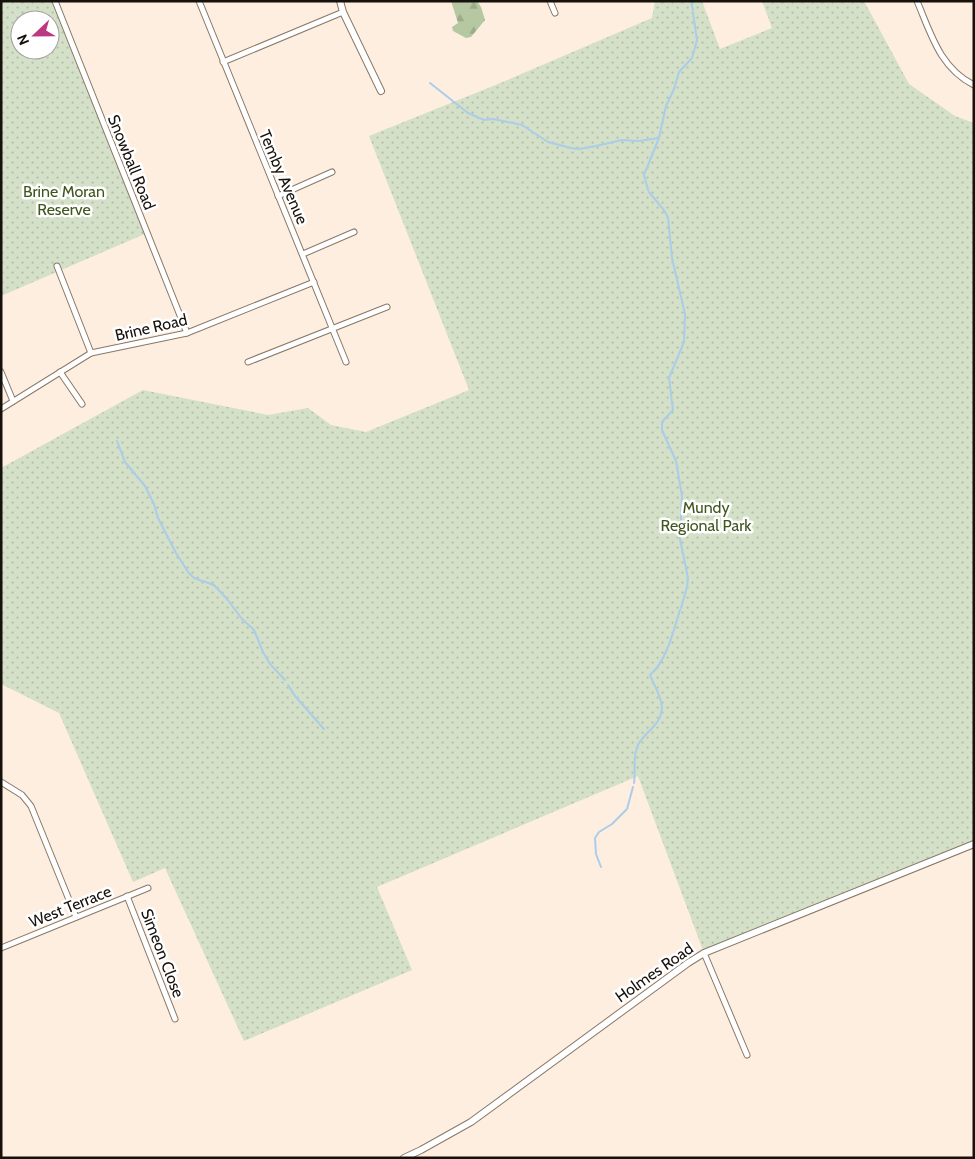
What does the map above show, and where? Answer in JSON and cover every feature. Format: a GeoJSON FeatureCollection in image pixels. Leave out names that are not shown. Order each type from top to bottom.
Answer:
{"type":"FeatureCollection","features":[{"type":"Feature","properties":{"kind":"street","name":"Snowball Road"},"geometry":{"type":"LineString","coordinates":[[55,1],[187,333]]}},
{"type":"Feature","properties":{"kind":"street","name":"Temby Avenue"},"geometry":{"type":"LineString","coordinates":[[199,1],[346,362]]}},
{"type":"Feature","properties":{"kind":"street"},"geometry":{"type":"LineString","coordinates":[[340,1],[343,12],[381,91]]}},
{"type":"Feature","properties":{"kind":"street"},"geometry":{"type":"LineString","coordinates":[[550,1],[555,14]]}},
{"type":"Feature","properties":{"kind":"street"},"geometry":{"type":"LineString","coordinates":[[917,1],[935,45],[946,63],[959,77],[974,85]]}},
{"type":"Feature","properties":{"kind":"street"},"geometry":{"type":"LineString","coordinates":[[223,62],[343,12]]}},
{"type":"Feature","properties":{"kind":"street"},"geometry":{"type":"LineString","coordinates":[[278,196],[332,172]]}},
{"type":"Feature","properties":{"kind":"street"},"geometry":{"type":"LineString","coordinates":[[303,254],[354,232]]}},
{"type":"Feature","properties":{"kind":"street"},"geometry":{"type":"LineString","coordinates":[[57,266],[91,353]]}},
{"type":"Feature","properties":{"kind":"street","name":"Brine Road"},"geometry":{"type":"LineString","coordinates":[[1,409],[91,353],[187,333],[314,282]]}},
{"type":"Feature","properties":{"kind":"street"},"geometry":{"type":"LineString","coordinates":[[248,362],[387,307]]}},
{"type":"Feature","properties":{"kind":"street"},"geometry":{"type":"LineString","coordinates":[[1,372],[13,401]]}},
{"type":"Feature","properties":{"kind":"street"},"geometry":{"type":"LineString","coordinates":[[60,372],[82,404]]}},
{"type":"Feature","properties":{"kind":"street"},"geometry":{"type":"LineString","coordinates":[[1,782],[22,795],[31,806],[76,917]]}},
{"type":"Feature","properties":{"kind":"street","name":"Holmes Road"},"geometry":{"type":"LineString","coordinates":[[404,1158],[470,1122],[704,953],[974,844]]}},
{"type":"Feature","properties":{"kind":"street","name":"West Terrace"},"geometry":{"type":"LineString","coordinates":[[1,948],[148,888]]}},
{"type":"Feature","properties":{"kind":"street","name":"Simeon Close"},"geometry":{"type":"LineString","coordinates":[[127,896],[175,1019]]}},
{"type":"Feature","properties":{"kind":"street"},"geometry":{"type":"LineString","coordinates":[[704,953],[746,1055]]}},
{"type":"Feature","properties":{"kind":"green space","name":"Brine Moran Reserve"},"geometry":{"type":"Polygon","coordinates":[[[1,1],[55,1],[59,10],[10,10],[10,60],[60,60],[60,14],[147,233],[1,296],[1,1]]]}},
{"type":"Feature","properties":{"kind":"green space"},"geometry":{"type":"Polygon","coordinates":[[[451,1],[477,1],[481,7],[485,20],[471,37],[466,38],[453,31],[452,27],[458,23],[451,1]]]}},
{"type":"Feature","properties":{"kind":"green space","name":"Mundy Regional Park"},"geometry":{"type":"Polygon","coordinates":[[[655,1],[702,1],[720,49],[772,28],[762,1],[864,1],[909,84],[955,116],[974,123],[974,843],[704,953],[638,776],[377,887],[412,970],[244,1041],[165,868],[133,882],[59,713],[1,684],[1,468],[143,390],[268,415],[308,408],[331,425],[366,432],[469,390],[369,136],[503,82],[652,18],[655,1]]]}},
{"type":"Feature","properties":{"kind":"waterway"},"geometry":{"type":"LineString","coordinates":[[691,1],[693,10]]}},
{"type":"Feature","properties":{"kind":"waterway"},"geometry":{"type":"LineString","coordinates":[[648,190],[644,175],[659,138],[666,106],[679,72],[692,58],[697,40],[693,13]]}},
{"type":"Feature","properties":{"kind":"waterway"},"geometry":{"type":"LineString","coordinates":[[430,83],[468,113],[484,120],[493,119],[522,125],[548,142],[571,148],[579,149],[622,140],[639,141],[659,138]]}},
{"type":"Feature","properties":{"kind":"waterway"},"geometry":{"type":"LineString","coordinates":[[649,192],[668,217],[672,258],[685,314],[684,342],[669,378],[673,410],[662,422],[662,430],[676,461],[682,496],[680,539],[688,578],[681,608]]}},
{"type":"Feature","properties":{"kind":"waterway"},"geometry":{"type":"LineString","coordinates":[[117,441],[125,462],[145,486],[154,504],[158,518],[188,572],[194,578],[214,585],[227,599],[242,619],[254,630],[270,664],[285,680]]}},
{"type":"Feature","properties":{"kind":"waterway"},"geometry":{"type":"LineString","coordinates":[[634,783],[636,750],[642,739],[655,725],[662,712],[661,700],[650,675],[665,654],[680,610]]}},
{"type":"Feature","properties":{"kind":"waterway"},"geometry":{"type":"LineString","coordinates":[[288,685],[295,696],[324,729]]}},
{"type":"Feature","properties":{"kind":"waterway"},"geometry":{"type":"LineString","coordinates":[[601,867],[596,854],[595,838],[599,832],[612,824],[627,809],[633,787]]}}]}
